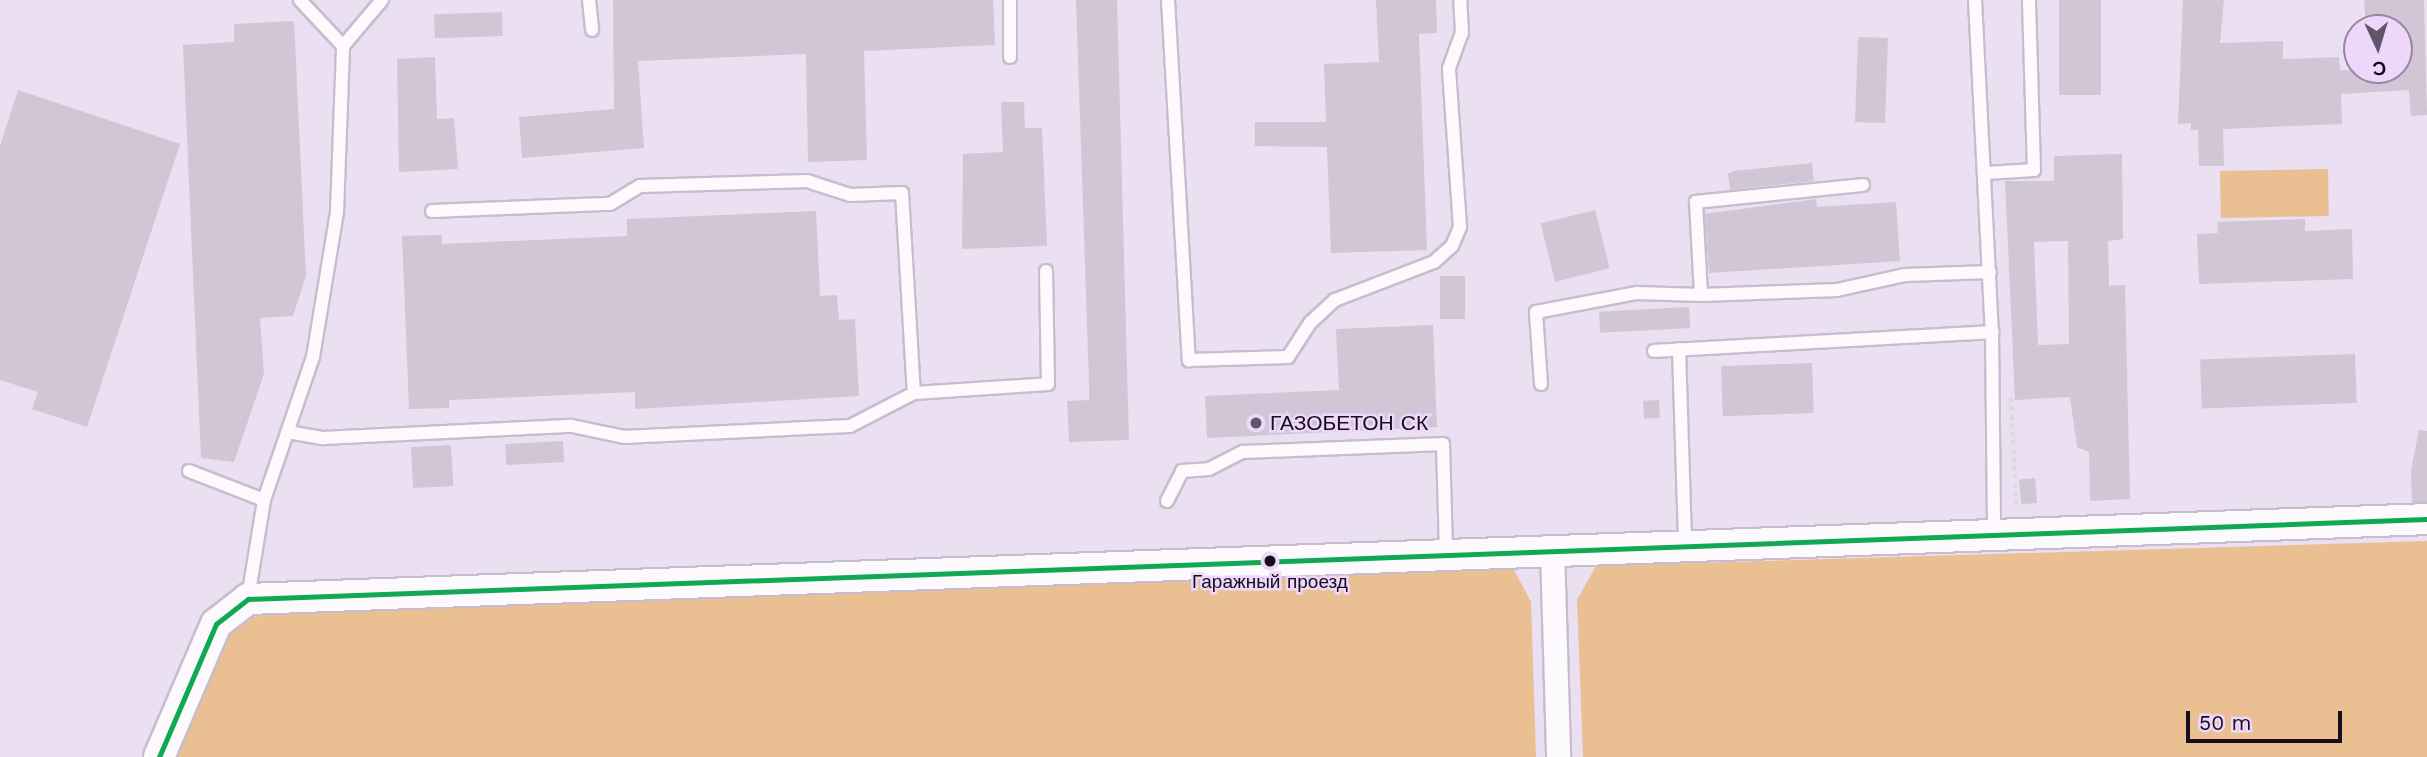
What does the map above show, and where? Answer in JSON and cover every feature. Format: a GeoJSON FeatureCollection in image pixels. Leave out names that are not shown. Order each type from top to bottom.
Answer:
{"type":"FeatureCollection","features":[{"type":"Feature","properties":{"kind":"street"},"geometry":{"type":"LineString","coordinates":[[159,757],[216,624],[248,599],[1685,544],[2427,519]]}},
{"type":"Feature","properties":{"kind":"street"},"geometry":{"type":"LineString","coordinates":[[1552,549],[1558,757]]}},
{"type":"Feature","properties":{"kind":"lane"},"geometry":{"type":"LineString","coordinates":[[300,0],[344,46]]}},
{"type":"Feature","properties":{"kind":"lane"},"geometry":{"type":"LineString","coordinates":[[248,599],[264,500],[313,357],[337,212],[344,46],[382,0]]}},
{"type":"Feature","properties":{"kind":"lane"},"geometry":{"type":"LineString","coordinates":[[589,0],[592,30]]}},
{"type":"Feature","properties":{"kind":"lane"},"geometry":{"type":"LineString","coordinates":[[1010,0],[1010,57]]}},
{"type":"Feature","properties":{"kind":"lane"},"geometry":{"type":"LineString","coordinates":[[1168,0],[1189,360],[1288,357],[1310,323],[1335,300],[1434,262],[1452,246],[1460,227],[1449,68],[1462,33],[1460,0]]}},
{"type":"Feature","properties":{"kind":"lane"},"geometry":{"type":"LineString","coordinates":[[1975,0],[1990,272],[1994,534]]}},
{"type":"Feature","properties":{"kind":"lane"},"geometry":{"type":"LineString","coordinates":[[1986,173],[2034,170],[2029,0]]}},
{"type":"Feature","properties":{"kind":"lane"},"geometry":{"type":"LineString","coordinates":[[432,211],[610,204],[640,187],[807,181],[850,195],[902,193],[914,393]]}},
{"type":"Feature","properties":{"kind":"lane"},"geometry":{"type":"LineString","coordinates":[[1701,295],[1696,202],[1863,185]]}},
{"type":"Feature","properties":{"kind":"lane"},"geometry":{"type":"LineString","coordinates":[[288,432],[323,438],[572,426],[624,437],[850,426],[914,393],[1048,384],[1046,271]]}},
{"type":"Feature","properties":{"kind":"lane"},"geometry":{"type":"LineString","coordinates":[[1541,384],[1536,312],[1637,293],[1701,295],[1837,290],[1905,275],[1990,272]]}},
{"type":"Feature","properties":{"kind":"lane"},"geometry":{"type":"LineString","coordinates":[[1654,351],[1992,332]]}},
{"type":"Feature","properties":{"kind":"lane"},"geometry":{"type":"LineString","coordinates":[[1679,349],[1685,544]]}},
{"type":"Feature","properties":{"kind":"lane"},"geometry":{"type":"LineString","coordinates":[[1167,501],[1182,471],[1209,469],[1243,452],[1443,444],[1446,554]]}},
{"type":"Feature","properties":{"kind":"lane"},"geometry":{"type":"LineString","coordinates":[[189,471],[264,500]]}},
{"type":"Feature","properties":{"kind":"shaded area"},"geometry":{"type":"Polygon","coordinates":[[[2328,169],[2329,216],[2221,218],[2220,171],[2328,169]]]}},
{"type":"Feature","properties":{"kind":"shaded area"},"geometry":{"type":"Polygon","coordinates":[[[2427,541],[2427,757],[1583,757],[1577,600],[1596,566],[2427,541]]]}},
{"type":"Feature","properties":{"kind":"shaded area"},"geometry":{"type":"Polygon","coordinates":[[[1513,568],[1531,602],[1536,757],[177,757],[228,630],[252,617],[292,610],[1513,568]]]}},
{"type":"Feature","properties":{"kind":"building"},"geometry":{"type":"Polygon","coordinates":[[[613,0],[993,0],[995,45],[864,51],[867,160],[808,162],[806,54],[638,61],[644,148],[522,158],[519,117],[614,109],[613,0]]]}},
{"type":"Feature","properties":{"kind":"building"},"geometry":{"type":"Polygon","coordinates":[[[1076,0],[1117,0],[1129,440],[1069,442],[1067,401],[1089,400],[1076,0]]]}},
{"type":"Feature","properties":{"kind":"building"},"geometry":{"type":"Polygon","coordinates":[[[1376,0],[1436,0],[1437,33],[1419,34],[1427,250],[1331,253],[1327,147],[1255,146],[1255,122],[1326,122],[1324,64],[1379,62],[1376,0]]]}},
{"type":"Feature","properties":{"kind":"building"},"geometry":{"type":"Polygon","coordinates":[[[2059,0],[2101,0],[2101,95],[2059,95],[2059,0]]]}},
{"type":"Feature","properties":{"kind":"building"},"geometry":{"type":"Polygon","coordinates":[[[2183,0],[2224,0],[2220,43],[2283,41],[2283,59],[2339,57],[2343,84],[2413,84],[2413,14],[2365,14],[2364,0],[2424,0],[2427,115],[2411,116],[2409,90],[2341,94],[2342,124],[2223,129],[2224,166],[2199,166],[2198,130],[2191,130],[2191,123],[2178,124],[2183,0]]]}},
{"type":"Feature","properties":{"kind":"building"},"geometry":{"type":"Polygon","coordinates":[[[502,12],[503,36],[435,38],[434,14],[502,12]]]}},
{"type":"Feature","properties":{"kind":"building"},"geometry":{"type":"Polygon","coordinates":[[[294,21],[306,276],[293,316],[260,318],[264,374],[234,462],[201,458],[183,45],[234,42],[234,24],[294,21]]]}},
{"type":"Feature","properties":{"kind":"building"},"geometry":{"type":"Polygon","coordinates":[[[1858,37],[1888,38],[1885,123],[1855,122],[1858,37]]]}},
{"type":"Feature","properties":{"kind":"building"},"geometry":{"type":"Polygon","coordinates":[[[435,57],[437,119],[454,118],[458,169],[399,172],[397,59],[435,57]]]}},
{"type":"Feature","properties":{"kind":"building"},"geometry":{"type":"Polygon","coordinates":[[[18,90],[180,144],[87,427],[32,409],[38,392],[0,380],[0,146],[18,90]]]}},
{"type":"Feature","properties":{"kind":"building"},"geometry":{"type":"Polygon","coordinates":[[[1001,102],[1024,102],[1025,128],[1042,128],[1047,246],[962,249],[963,154],[1003,152],[1001,102]]]}},
{"type":"Feature","properties":{"kind":"building"},"geometry":{"type":"Polygon","coordinates":[[[2122,154],[2123,239],[2108,241],[2109,286],[2125,285],[2130,499],[2090,501],[2089,452],[2077,447],[2070,397],[2015,400],[2005,181],[2054,181],[2054,156],[2122,154]],[[2068,241],[2034,242],[2038,345],[2069,344],[2068,241]]]}},
{"type":"Feature","properties":{"kind":"building"},"geometry":{"type":"Polygon","coordinates":[[[1812,163],[1814,181],[1730,190],[1728,174],[1734,171],[1812,163]]]}},
{"type":"Feature","properties":{"kind":"building"},"geometry":{"type":"Polygon","coordinates":[[[1816,199],[1817,207],[1896,202],[1900,261],[1709,273],[1705,214],[1816,199]]]}},
{"type":"Feature","properties":{"kind":"building"},"geometry":{"type":"Polygon","coordinates":[[[1595,210],[1610,268],[1555,282],[1541,224],[1595,210]]]}},
{"type":"Feature","properties":{"kind":"building"},"geometry":{"type":"Polygon","coordinates":[[[816,211],[820,296],[837,295],[839,320],[855,319],[859,396],[635,409],[635,392],[449,400],[449,408],[409,409],[402,236],[442,235],[442,244],[627,236],[627,219],[816,211]]]}},
{"type":"Feature","properties":{"kind":"building"},"geometry":{"type":"Polygon","coordinates":[[[2305,219],[2305,231],[2352,229],[2353,279],[2199,284],[2197,234],[2218,233],[2217,222],[2305,219]]]}},
{"type":"Feature","properties":{"kind":"building"},"geometry":{"type":"Polygon","coordinates":[[[1440,276],[1465,276],[1465,319],[1440,319],[1440,276]]]}},
{"type":"Feature","properties":{"kind":"building"},"geometry":{"type":"Polygon","coordinates":[[[1689,307],[1690,328],[1600,333],[1599,312],[1689,307]]]}},
{"type":"Feature","properties":{"kind":"building"},"geometry":{"type":"Polygon","coordinates":[[[1433,325],[1437,427],[1207,438],[1205,396],[1339,390],[1336,329],[1433,325]]]}},
{"type":"Feature","properties":{"kind":"building"},"geometry":{"type":"Polygon","coordinates":[[[2355,354],[2357,403],[2202,408],[2200,359],[2355,354]]]}},
{"type":"Feature","properties":{"kind":"building"},"geometry":{"type":"Polygon","coordinates":[[[1812,363],[1814,413],[1723,416],[1721,366],[1812,363]]]}},
{"type":"Feature","properties":{"kind":"building"},"geometry":{"type":"Polygon","coordinates":[[[1659,400],[1660,418],[1644,419],[1643,401],[1659,400]]]}},
{"type":"Feature","properties":{"kind":"building"},"geometry":{"type":"Polygon","coordinates":[[[2419,430],[2427,431],[2427,502],[2412,502],[2411,470],[2419,430]]]}},
{"type":"Feature","properties":{"kind":"building"},"geometry":{"type":"Polygon","coordinates":[[[563,441],[564,462],[506,465],[505,444],[563,441]]]}},
{"type":"Feature","properties":{"kind":"building"},"geometry":{"type":"Polygon","coordinates":[[[451,445],[453,486],[413,488],[411,447],[451,445]]]}},
{"type":"Feature","properties":{"kind":"building"},"geometry":{"type":"Polygon","coordinates":[[[2035,478],[2037,503],[2021,504],[2019,479],[2035,478]]]}},
{"type":"Feature","properties":{"kind":"transit line"},"geometry":{"type":"LineString","coordinates":[[159,757],[216,624],[248,599],[2427,519]]}},
{"type":"Feature","properties":{"kind":"place","name":"ГАЗОБЕТОН СК"},"geometry":{"type":"Point","coordinates":[1256,423]}},
{"type":"Feature","properties":{"kind":"place","name":"Гаражный проезд"},"geometry":{"type":"Point","coordinates":[1270,561]}}]}
